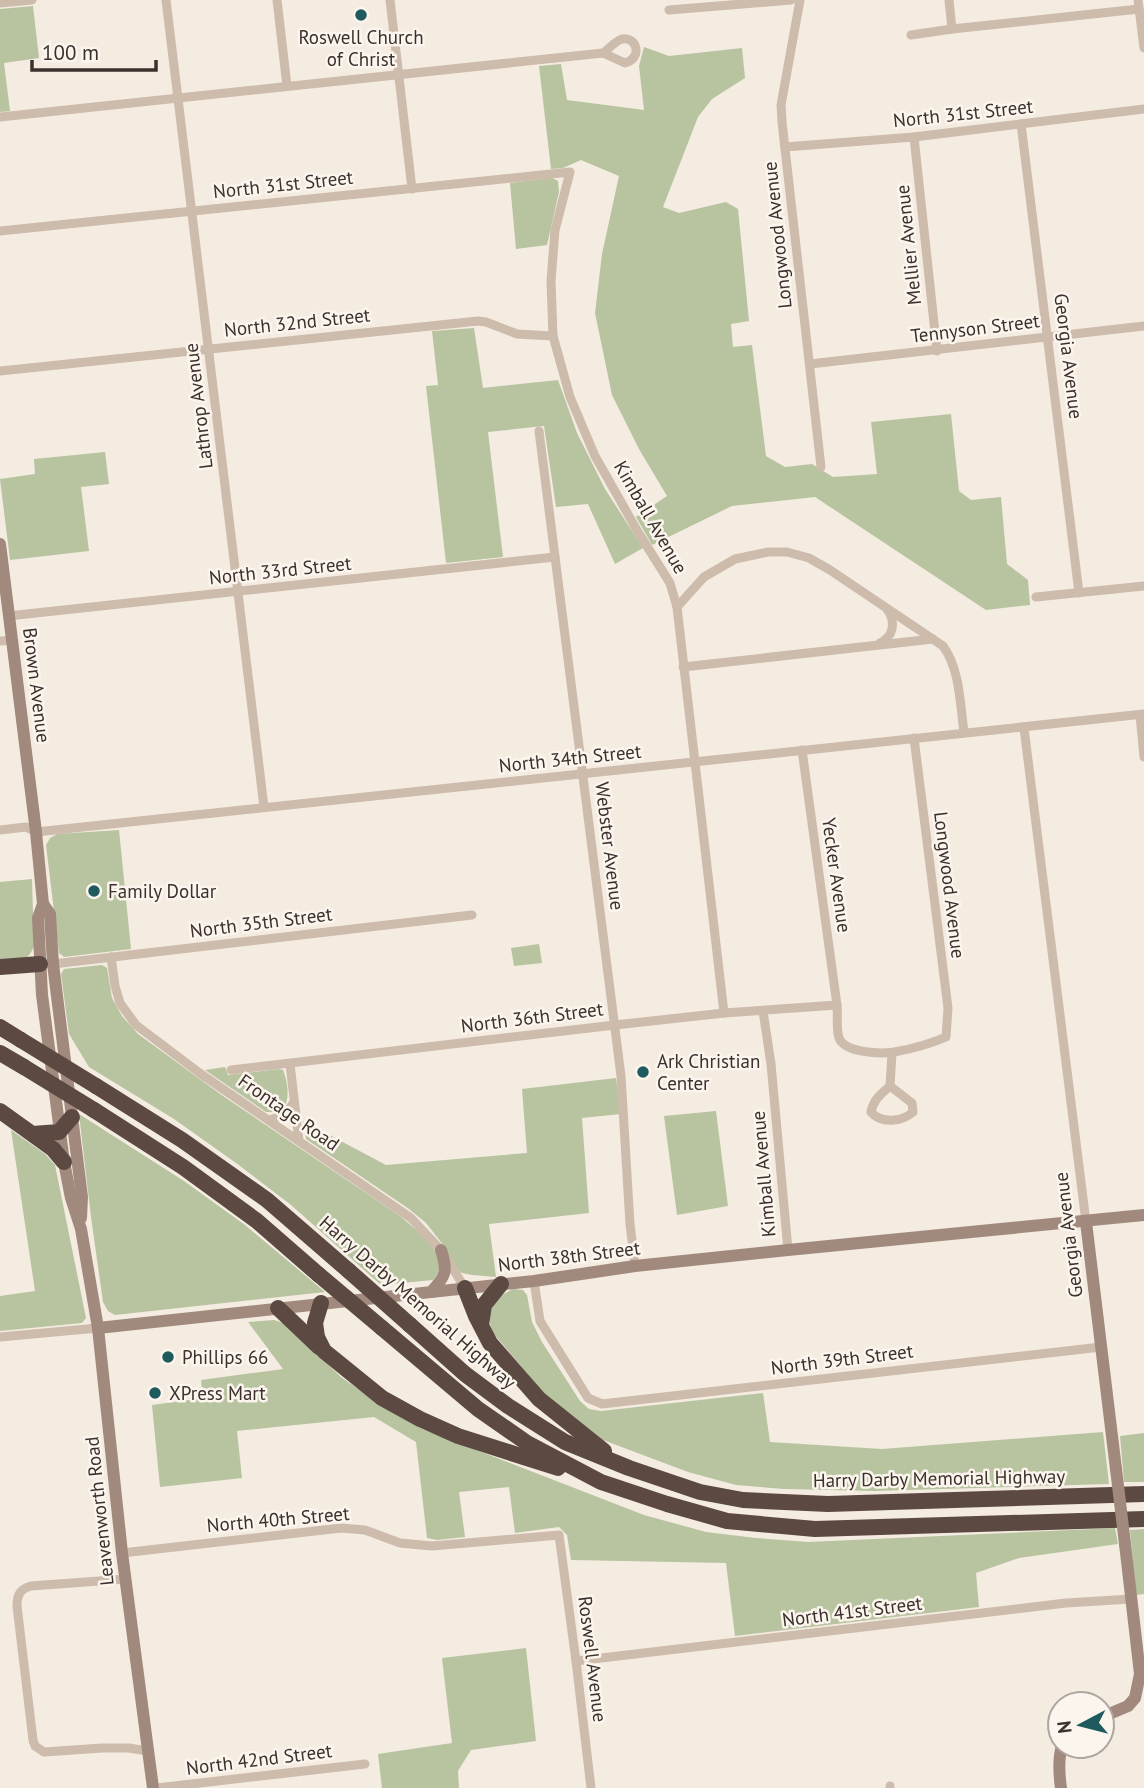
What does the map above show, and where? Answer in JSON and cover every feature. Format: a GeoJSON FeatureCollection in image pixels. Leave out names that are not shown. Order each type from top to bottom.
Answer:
{"type":"FeatureCollection","features":[{"type":"Feature","properties":{"kind":"highway"},"geometry":{"type":"LineString","coordinates":[[0,967],[47,964]]}},
{"type":"Feature","properties":{"kind":"highway","name":"Harry Darby Memorial Highway"},"geometry":{"type":"LineString","coordinates":[[0,1027],[182,1140],[267,1200],[465,1374],[508,1406],[565,1442],[629,1468],[701,1492],[743,1500],[828,1504],[1144,1494]]}},
{"type":"Feature","properties":{"kind":"highway","name":"Harry Darby Memorial Highway"},"geometry":{"type":"LineString","coordinates":[[0,1052],[183,1167],[257,1221],[478,1409],[527,1443],[601,1482],[727,1521],[816,1529],[1144,1519]]}},
{"type":"Feature","properties":{"kind":"highway"},"geometry":{"type":"LineString","coordinates":[[0,1111],[53,1149],[64,1162]]}},
{"type":"Feature","properties":{"kind":"highway"},"geometry":{"type":"LineString","coordinates":[[33,1134],[59,1132],[72,1117]]}},
{"type":"Feature","properties":{"kind":"highway"},"geometry":{"type":"LineString","coordinates":[[481,1325],[484,1305],[502,1284]]}},
{"type":"Feature","properties":{"kind":"highway"},"geometry":{"type":"LineString","coordinates":[[465,1288],[490,1343],[539,1399],[591,1442],[629,1468]]}},
{"type":"Feature","properties":{"kind":"highway"},"geometry":{"type":"LineString","coordinates":[[321,1303],[315,1323],[317,1337],[324,1351]]}},
{"type":"Feature","properties":{"kind":"highway"},"geometry":{"type":"LineString","coordinates":[[278,1308],[324,1351],[382,1398],[420,1419],[458,1436],[601,1482]]}},
{"type":"Feature","properties":{"kind":"street"},"geometry":{"type":"LineString","coordinates":[[0,4],[32,0]]}},
{"type":"Feature","properties":{"kind":"street","name":"Lathrop Avenue"},"geometry":{"type":"LineString","coordinates":[[166,0],[264,807]]}},
{"type":"Feature","properties":{"kind":"street"},"geometry":{"type":"LineString","coordinates":[[277,0],[287,86]]}},
{"type":"Feature","properties":{"kind":"street"},"geometry":{"type":"LineString","coordinates":[[390,0],[412,188]]}},
{"type":"Feature","properties":{"kind":"street"},"geometry":{"type":"LineString","coordinates":[[669,10],[792,0]]}},
{"type":"Feature","properties":{"kind":"street","name":"Longwood Avenue"},"geometry":{"type":"LineString","coordinates":[[800,0],[781,106],[821,467]]}},
{"type":"Feature","properties":{"kind":"street"},"geometry":{"type":"LineString","coordinates":[[949,0],[952,29]]}},
{"type":"Feature","properties":{"kind":"street"},"geometry":{"type":"LineString","coordinates":[[911,35],[1138,4],[1144,48]]}},
{"type":"Feature","properties":{"kind":"street"},"geometry":{"type":"LineString","coordinates":[[0,117],[603,53]]}},
{"type":"Feature","properties":{"kind":"street","name":"North 31st Street"},"geometry":{"type":"LineString","coordinates":[[785,147],[914,136],[1144,109]]}},
{"type":"Feature","properties":{"kind":"street","name":"Georgia Avenue"},"geometry":{"type":"LineString","coordinates":[[1021,124],[1079,593]]}},
{"type":"Feature","properties":{"kind":"street","name":"Mellier Avenue"},"geometry":{"type":"LineString","coordinates":[[914,136],[937,351]]}},
{"type":"Feature","properties":{"kind":"street","name":"North 31st Street"},"geometry":{"type":"LineString","coordinates":[[0,231],[570,172]]}},
{"type":"Feature","properties":{"kind":"street","name":"Kimball Avenue"},"geometry":{"type":"LineString","coordinates":[[570,172],[555,230],[551,281],[554,336],[570,397],[595,456],[670,583],[677,607],[724,1013]]}},
{"type":"Feature","properties":{"kind":"street","name":"North 32nd Street"},"geometry":{"type":"LineString","coordinates":[[0,371],[478,321],[486,321],[517,334],[554,336]]}},
{"type":"Feature","properties":{"kind":"street","name":"Tennyson Street"},"geometry":{"type":"LineString","coordinates":[[810,364],[1144,326]]}},
{"type":"Feature","properties":{"kind":"street","name":"Webster Avenue"},"geometry":{"type":"LineString","coordinates":[[539,431],[615,1025],[635,1266]]}},
{"type":"Feature","properties":{"kind":"street","name":"Brown Avenue"},"geometry":{"type":"LineString","coordinates":[[0,544],[8,616],[6,641],[36,832]]}},
{"type":"Feature","properties":{"kind":"street"},"geometry":{"type":"LineString","coordinates":[[677,607],[705,577],[736,559],[768,552],[787,552],[809,558],[943,646],[955,669],[964,733]]}},
{"type":"Feature","properties":{"kind":"street","name":"North 33rd Street"},"geometry":{"type":"LineString","coordinates":[[8,616],[555,557]]}},
{"type":"Feature","properties":{"kind":"street"},"geometry":{"type":"LineString","coordinates":[[1036,597],[1144,586]]}},
{"type":"Feature","properties":{"kind":"street"},"geometry":{"type":"LineString","coordinates":[[877,645],[887,639],[892,631],[893,621],[887,607]]}},
{"type":"Feature","properties":{"kind":"street"},"geometry":{"type":"LineString","coordinates":[[683,667],[933,639]]}},
{"type":"Feature","properties":{"kind":"street"},"geometry":{"type":"LineString","coordinates":[[1142,714],[1144,757]]}},
{"type":"Feature","properties":{"kind":"street","name":"North 34th Street"},"geometry":{"type":"LineString","coordinates":[[0,830],[26,827],[36,832],[1142,714]]}},
{"type":"Feature","properties":{"kind":"street","name":"Georgia Avenue"},"geometry":{"type":"LineString","coordinates":[[1024,728],[1140,1674],[1135,1698],[1128,1706],[1116,1711]]}},
{"type":"Feature","properties":{"kind":"street","name":"Longwood Avenue"},"geometry":{"type":"LineString","coordinates":[[892,1053],[946,1037],[948,1008],[914,738]]}},
{"type":"Feature","properties":{"kind":"street","name":"Yecker Avenue"},"geometry":{"type":"LineString","coordinates":[[802,750],[837,1005],[839,1038],[853,1050],[892,1053]]}},
{"type":"Feature","properties":{"kind":"street","name":"Leavenworth Road"},"geometry":{"type":"LineString","coordinates":[[36,832],[43,904],[38,918],[72,1117],[82,1197],[81,1229]]}},
{"type":"Feature","properties":{"kind":"street","name":"North 35th Street"},"geometry":{"type":"LineString","coordinates":[[47,964],[472,915]]}},
{"type":"Feature","properties":{"kind":"street","name":"Frontage Road"},"geometry":{"type":"LineString","coordinates":[[111,957],[120,1003],[136,1025],[411,1218],[441,1250],[465,1288]]}},
{"type":"Feature","properties":{"kind":"street","name":"Leavenworth Road"},"geometry":{"type":"LineString","coordinates":[[47,964],[59,1132],[71,1198],[81,1229],[98,1328],[122,1553],[155,1788]]}},
{"type":"Feature","properties":{"kind":"street","name":"North 36th Street"},"geometry":{"type":"LineString","coordinates":[[231,1070],[724,1013],[837,1005]]}},
{"type":"Feature","properties":{"kind":"street","name":"Kimball Avenue"},"geometry":{"type":"LineString","coordinates":[[763,1012],[771,1064],[788,1250]]}},
{"type":"Feature","properties":{"kind":"street"},"geometry":{"type":"LineString","coordinates":[[890,1086],[912,1102],[913,1112],[907,1118],[884,1121],[870,1112],[879,1095],[890,1086],[892,1053]]}},
{"type":"Feature","properties":{"kind":"street"},"geometry":{"type":"LineString","coordinates":[[290,1064],[299,1141]]}},
{"type":"Feature","properties":{"kind":"street"},"geometry":{"type":"LineString","coordinates":[[269,1120],[284,1115],[294,1102]]}},
{"type":"Feature","properties":{"kind":"street","name":"North 38th Street"},"geometry":{"type":"LineString","coordinates":[[0,1337],[534,1281],[635,1266],[1144,1215]]}},
{"type":"Feature","properties":{"kind":"street"},"geometry":{"type":"LineString","coordinates":[[431,1292],[445,1271],[441,1250]]}},
{"type":"Feature","properties":{"kind":"street","name":"North 39th Street"},"geometry":{"type":"LineString","coordinates":[[534,1281],[540,1321],[588,1398],[603,1404],[1101,1347]]}},
{"type":"Feature","properties":{"kind":"street","name":"North 40th Street"},"geometry":{"type":"LineString","coordinates":[[122,1553],[341,1528],[365,1530],[400,1543],[432,1546],[559,1535]]}},
{"type":"Feature","properties":{"kind":"street","name":"Roswell Avenue"},"geometry":{"type":"LineString","coordinates":[[559,1535],[591,1788]]}},
{"type":"Feature","properties":{"kind":"street"},"geometry":{"type":"LineString","coordinates":[[126,1579],[31,1586],[20,1592],[17,1605],[33,1740],[35,1746],[44,1752],[102,1748],[148,1751]]}},
{"type":"Feature","properties":{"kind":"street","name":"North 41st Street"},"geometry":{"type":"LineString","coordinates":[[576,1661],[1066,1604],[1131,1599]]}},
{"type":"Feature","properties":{"kind":"street"},"geometry":{"type":"LineString","coordinates":[[1060,1760],[1061,1788]]}},
{"type":"Feature","properties":{"kind":"street","name":"North 42nd Street"},"geometry":{"type":"LineString","coordinates":[[155,1788],[365,1764]]}},
{"type":"Feature","properties":{"kind":"green space"},"geometry":{"type":"Polygon","coordinates":[[[33,6],[39,58],[4,63],[10,111],[0,112],[0,9],[33,6]]]}},
{"type":"Feature","properties":{"kind":"green space"},"geometry":{"type":"Polygon","coordinates":[[[644,47],[669,56],[742,48],[745,78],[712,99],[698,117],[663,207],[679,213],[726,202],[738,209],[749,321],[731,324],[733,347],[752,345],[766,456],[785,467],[812,464],[833,477],[877,474],[871,422],[951,414],[959,491],[971,500],[1001,497],[1007,564],[1028,580],[1030,605],[986,610],[815,497],[732,506],[652,545],[636,517],[667,496],[639,449],[612,395],[595,313],[602,254],[619,176],[581,160],[563,168],[551,169],[539,66],[561,64],[567,100],[644,110],[639,66],[644,47]]]}},
{"type":"Feature","properties":{"kind":"green space"},"geometry":{"type":"Polygon","coordinates":[[[552,178],[558,181],[559,192],[547,245],[516,249],[510,183],[552,178]]]}},
{"type":"Feature","properties":{"kind":"green space"},"geometry":{"type":"Polygon","coordinates":[[[474,328],[483,388],[558,380],[577,433],[605,489],[643,548],[615,564],[588,504],[556,507],[544,426],[488,432],[503,557],[446,563],[426,386],[438,385],[432,331],[474,328]]]}},
{"type":"Feature","properties":{"kind":"green space"},"geometry":{"type":"Polygon","coordinates":[[[105,452],[109,484],[81,487],[89,551],[10,560],[0,479],[35,474],[34,459],[105,452]]]}},
{"type":"Feature","properties":{"kind":"green space"},"geometry":{"type":"Polygon","coordinates":[[[119,830],[131,949],[64,957],[59,953],[46,845],[50,838],[57,834],[119,830]]]}},
{"type":"Feature","properties":{"kind":"green space"},"geometry":{"type":"Polygon","coordinates":[[[32,879],[34,946],[25,959],[0,964],[0,882],[32,879]]]}},
{"type":"Feature","properties":{"kind":"green space"},"geometry":{"type":"Polygon","coordinates":[[[539,944],[542,963],[514,966],[511,948],[539,944]]]}},
{"type":"Feature","properties":{"kind":"green space"},"geometry":{"type":"Polygon","coordinates":[[[102,965],[107,968],[112,998],[122,1016],[138,1034],[223,1096],[400,1216],[436,1253],[438,1271],[433,1280],[381,1285],[291,1205],[236,1163],[174,1119],[89,1067],[69,1034],[61,974],[64,969],[102,965]]]}},
{"type":"Feature","properties":{"kind":"green space"},"geometry":{"type":"Polygon","coordinates":[[[225,1067],[228,1075],[283,1070],[288,1092],[284,1108],[281,1112],[266,1112],[205,1070],[225,1067]]]}},
{"type":"Feature","properties":{"kind":"green space"},"geometry":{"type":"Polygon","coordinates":[[[616,1078],[621,1114],[582,1118],[589,1213],[489,1224],[496,1277],[462,1273],[426,1223],[306,1139],[303,1121],[386,1165],[527,1153],[522,1089],[616,1078]]]}},
{"type":"Feature","properties":{"kind":"green space"},"geometry":{"type":"Polygon","coordinates":[[[716,1111],[728,1206],[677,1215],[664,1116],[716,1111]]]}},
{"type":"Feature","properties":{"kind":"green space"},"geometry":{"type":"Polygon","coordinates":[[[79,1114],[184,1181],[245,1225],[325,1292],[115,1315],[108,1311],[103,1302],[79,1114]]]}},
{"type":"Feature","properties":{"kind":"green space"},"geometry":{"type":"Polygon","coordinates":[[[11,1130],[45,1154],[55,1165],[86,1318],[82,1323],[0,1331],[0,1296],[35,1291],[11,1130]]]}},
{"type":"Feature","properties":{"kind":"green space"},"geometry":{"type":"Polygon","coordinates":[[[513,1289],[523,1290],[527,1295],[532,1322],[542,1342],[580,1401],[589,1409],[601,1411],[763,1393],[770,1442],[882,1449],[1103,1432],[1109,1484],[874,1491],[784,1489],[736,1485],[688,1472],[603,1440],[547,1397],[494,1334],[491,1326],[491,1307],[499,1297],[513,1289]]]}},
{"type":"Feature","properties":{"kind":"green space"},"geometry":{"type":"Polygon","coordinates":[[[274,1320],[286,1324],[341,1377],[422,1429],[644,1515],[706,1532],[808,1542],[1115,1528],[1118,1544],[1019,1558],[976,1573],[979,1607],[735,1636],[726,1563],[571,1560],[567,1535],[559,1527],[515,1533],[509,1487],[459,1492],[465,1537],[437,1540],[427,1538],[416,1442],[374,1417],[237,1431],[242,1478],[160,1487],[152,1405],[203,1398],[201,1380],[283,1369],[248,1322],[274,1320]]]}},
{"type":"Feature","properties":{"kind":"green space"},"geometry":{"type":"Polygon","coordinates":[[[1144,1433],[1144,1482],[1124,1482],[1120,1436],[1144,1433]]]}},
{"type":"Feature","properties":{"kind":"green space"},"geometry":{"type":"Polygon","coordinates":[[[1144,1529],[1144,1594],[1136,1595],[1130,1530],[1144,1529]]]}},
{"type":"Feature","properties":{"kind":"green space"},"geometry":{"type":"Polygon","coordinates":[[[526,1648],[536,1741],[471,1750],[458,1771],[459,1788],[382,1788],[378,1754],[452,1743],[442,1658],[526,1648]]]}},
{"type":"Feature","properties":{"kind":"place","name":"Roswell Church of Christ"},"geometry":{"type":"Point","coordinates":[361,15]}},
{"type":"Feature","properties":{"kind":"place","name":"Family Dollar"},"geometry":{"type":"Point","coordinates":[94,891]}},
{"type":"Feature","properties":{"kind":"place","name":"Ark Christian Center"},"geometry":{"type":"Point","coordinates":[643,1072]}},
{"type":"Feature","properties":{"kind":"place","name":"Phillips 66"},"geometry":{"type":"Point","coordinates":[168,1357]}},
{"type":"Feature","properties":{"kind":"place","name":"XPress Mart"},"geometry":{"type":"Point","coordinates":[155,1393]}}]}
